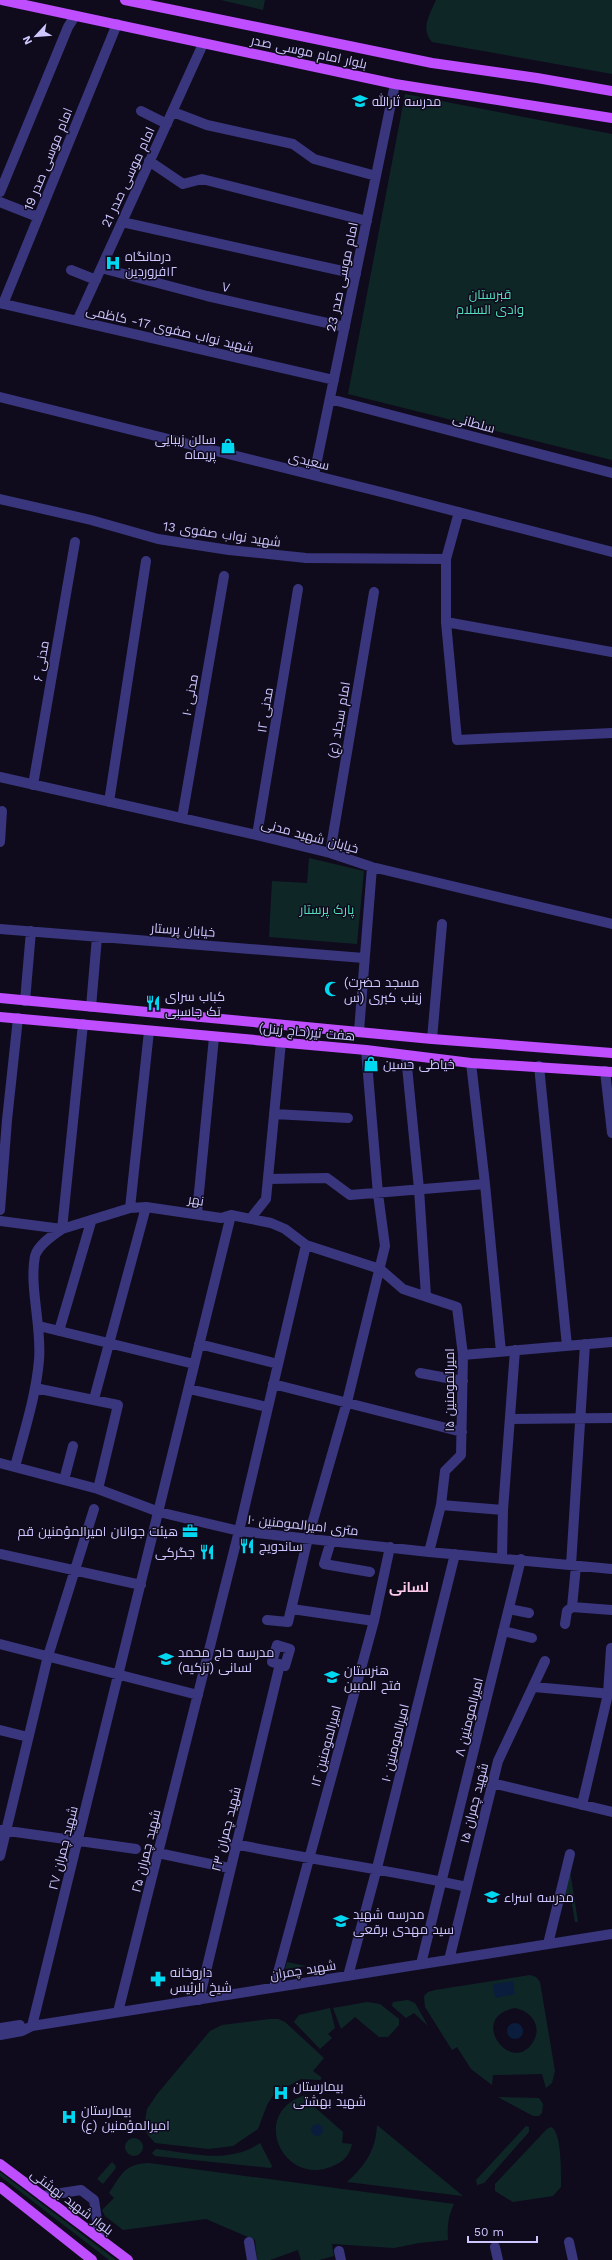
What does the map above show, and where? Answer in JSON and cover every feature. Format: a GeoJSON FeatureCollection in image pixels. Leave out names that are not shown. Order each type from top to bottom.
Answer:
{"type":"FeatureCollection","features":[{"type":"Feature","properties":{"kind":"main road","name":"بلوار امام موسی صدر"},"geometry":{"type":"LineString","coordinates":[[2,0],[395,84],[612,118]]}},
{"type":"Feature","properties":{"kind":"main road","name":"بلوار امام موسی صدر"},"geometry":{"type":"LineString","coordinates":[[125,0],[432,63],[537,78],[612,91]]}},
{"type":"Feature","properties":{"kind":"main road","name":"هفت تیر(حاج زینل)"},"geometry":{"type":"LineString","coordinates":[[0,998],[432,1039],[612,1053]]}},
{"type":"Feature","properties":{"kind":"main road","name":"هفت تیر(حاج زینل)"},"geometry":{"type":"LineString","coordinates":[[0,1017],[214,1038],[282,1042],[366,1050],[471,1063],[609,1071]]}},
{"type":"Feature","properties":{"kind":"main road","name":"بلوار شهید بهشتی"},"geometry":{"type":"LineString","coordinates":[[0,2164],[128,2260]]}},
{"type":"Feature","properties":{"kind":"main road"},"geometry":{"type":"LineString","coordinates":[[0,2188],[92,2260]]}},
{"type":"Feature","properties":{"kind":"street"},"geometry":{"type":"LineString","coordinates":[[0,192],[68,27],[75,16]]}},
{"type":"Feature","properties":{"kind":"street","name":"امام موسی صدر 19"},"geometry":{"type":"LineString","coordinates":[[2,304],[117,24]]}},
{"type":"Feature","properties":{"kind":"street","name":"امام موسی صدر 21"},"geometry":{"type":"LineString","coordinates":[[77,321],[203,44]]}},
{"type":"Feature","properties":{"kind":"street","name":"امام موسی صدر 23"},"geometry":{"type":"LineString","coordinates":[[314,475],[395,84]]}},
{"type":"Feature","properties":{"kind":"street"},"geometry":{"type":"LineString","coordinates":[[141,111],[167,124]]}},
{"type":"Feature","properties":{"kind":"street"},"geometry":{"type":"LineString","coordinates":[[173,112],[207,125],[293,144],[314,159],[376,176]]}},
{"type":"Feature","properties":{"kind":"street"},"geometry":{"type":"LineString","coordinates":[[149,162],[183,184],[202,180],[367,221]]}},
{"type":"Feature","properties":{"kind":"street"},"geometry":{"type":"LineString","coordinates":[[0,202],[38,217]]}},
{"type":"Feature","properties":{"kind":"street"},"geometry":{"type":"LineString","coordinates":[[122,222],[356,274]]}},
{"type":"Feature","properties":{"kind":"street","name":"۷"},"geometry":{"type":"LineString","coordinates":[[102,268],[207,296],[345,327]]}},
{"type":"Feature","properties":{"kind":"street"},"geometry":{"type":"LineString","coordinates":[[71,270],[96,280]]}},
{"type":"Feature","properties":{"kind":"street","name":"شهید نواب صفوی 17- کاظمی"},"geometry":{"type":"LineString","coordinates":[[2,304],[334,380]]}},
{"type":"Feature","properties":{"kind":"street","name":"سعیدی"},"geometry":{"type":"LineString","coordinates":[[0,396],[612,552]]}},
{"type":"Feature","properties":{"kind":"street","name":"سلطانی"},"geometry":{"type":"LineString","coordinates":[[330,399],[612,473]]}},
{"type":"Feature","properties":{"kind":"street","name":"شهید نواب صفوی 13"},"geometry":{"type":"LineString","coordinates":[[0,499],[91,520],[158,539],[229,550],[306,558],[446,559]]}},
{"type":"Feature","properties":{"kind":"street"},"geometry":{"type":"LineString","coordinates":[[459,512],[446,559],[446,622],[458,740],[612,733]]}},
{"type":"Feature","properties":{"kind":"street","name":"مدنی ۶"},"geometry":{"type":"LineString","coordinates":[[33,785],[75,542]]}},
{"type":"Feature","properties":{"kind":"street"},"geometry":{"type":"LineString","coordinates":[[109,802],[146,561]]}},
{"type":"Feature","properties":{"kind":"street","name":"مدنی ۱۰"},"geometry":{"type":"LineString","coordinates":[[182,818],[224,576]]}},
{"type":"Feature","properties":{"kind":"street","name":"مدنی ۱۲"},"geometry":{"type":"LineString","coordinates":[[257,835],[298,589]]}},
{"type":"Feature","properties":{"kind":"street","name":"امام سجاد (ع)"},"geometry":{"type":"LineString","coordinates":[[330,853],[374,592]]}},
{"type":"Feature","properties":{"kind":"street"},"geometry":{"type":"LineString","coordinates":[[446,622],[612,652]]}},
{"type":"Feature","properties":{"kind":"street","name":"خیابان شهید مدنی"},"geometry":{"type":"LineString","coordinates":[[0,777],[257,835],[330,853],[372,867],[612,924]]}},
{"type":"Feature","properties":{"kind":"street"},"geometry":{"type":"LineString","coordinates":[[0,842],[2,811]]}},
{"type":"Feature","properties":{"kind":"street"},"geometry":{"type":"LineString","coordinates":[[359,1032],[372,867]]}},
{"type":"Feature","properties":{"kind":"street"},"geometry":{"type":"LineString","coordinates":[[432,1039],[442,924]]}},
{"type":"Feature","properties":{"kind":"street","name":"خیابان پرستار"},"geometry":{"type":"LineString","coordinates":[[0,929],[364,958]]}},
{"type":"Feature","properties":{"kind":"street"},"geometry":{"type":"LineString","coordinates":[[25,1000],[31,932]]}},
{"type":"Feature","properties":{"kind":"street"},"geometry":{"type":"LineString","coordinates":[[92,1007],[97,937]]}},
{"type":"Feature","properties":{"kind":"street"},"geometry":{"type":"LineString","coordinates":[[0,1210],[7,1120],[18,1018]]}},
{"type":"Feature","properties":{"kind":"street"},"geometry":{"type":"LineString","coordinates":[[15,1467],[35,1388],[40,1359],[39,1326],[34,1272],[36,1254],[49,1237],[62,1229],[83,1024]]}},
{"type":"Feature","properties":{"kind":"street"},"geometry":{"type":"LineString","coordinates":[[130,1208],[149,1031]]}},
{"type":"Feature","properties":{"kind":"street"},"geometry":{"type":"LineString","coordinates":[[197,1213],[214,1038]]}},
{"type":"Feature","properties":{"kind":"street"},"geometry":{"type":"LineString","coordinates":[[252,1218],[266,1199],[282,1042]]}},
{"type":"Feature","properties":{"kind":"street"},"geometry":{"type":"LineString","coordinates":[[267,1620],[288,1622],[308,1538],[347,1402],[385,1246],[378,1194],[366,1050]]}},
{"type":"Feature","properties":{"kind":"street"},"geometry":{"type":"LineString","coordinates":[[406,1056],[419,1189],[426,1296]]}},
{"type":"Feature","properties":{"kind":"street"},"geometry":{"type":"LineString","coordinates":[[471,1063],[485,1184],[501,1352]]}},
{"type":"Feature","properties":{"kind":"street"},"geometry":{"type":"LineString","coordinates":[[539,1066],[567,1346]]}},
{"type":"Feature","properties":{"kind":"street"},"geometry":{"type":"LineString","coordinates":[[609,1071],[612,1133]]}},
{"type":"Feature","properties":{"kind":"street"},"geometry":{"type":"LineString","coordinates":[[274,1114],[348,1118]]}},
{"type":"Feature","properties":{"kind":"street"},"geometry":{"type":"LineString","coordinates":[[268,1179],[326,1178],[350,1195],[378,1194],[485,1184]]}},
{"type":"Feature","properties":{"kind":"street"},"geometry":{"type":"LineString","coordinates":[[94,1399],[146,1207]]}},
{"type":"Feature","properties":{"kind":"street","name":"نهر"},"geometry":{"type":"LineString","coordinates":[[0,1221],[62,1229],[91,1222],[130,1208],[146,1207],[197,1213],[221,1218],[231,1215],[252,1218],[285,1229],[306,1245],[380,1269]]}},
{"type":"Feature","properties":{"kind":"street","name":"شهید چمران ۲۷"},"geometry":{"type":"LineString","coordinates":[[32,2026],[231,1215]]}},
{"type":"Feature","properties":{"kind":"street"},"geometry":{"type":"LineString","coordinates":[[60,1331],[91,1222]]}},
{"type":"Feature","properties":{"kind":"street","name":"شهید چمران ۲۵"},"geometry":{"type":"LineString","coordinates":[[118,2012],[239,1531],[306,1245]]}},
{"type":"Feature","properties":{"kind":"street","name":"امیرالمومنین ۱۵"},"geometry":{"type":"LineString","coordinates":[[380,1269],[403,1288],[457,1307],[463,1355],[461,1455],[445,1471],[441,1505],[429,1552]]}},
{"type":"Feature","properties":{"kind":"street"},"geometry":{"type":"LineString","coordinates":[[39,1326],[194,1364]]}},
{"type":"Feature","properties":{"kind":"street"},"geometry":{"type":"LineString","coordinates":[[463,1355],[612,1342]]}},
{"type":"Feature","properties":{"kind":"street"},"geometry":{"type":"LineString","coordinates":[[199,1344],[278,1364]]}},
{"type":"Feature","properties":{"kind":"street"},"geometry":{"type":"LineString","coordinates":[[565,1624],[567,1611],[572,1606],[580,1418],[585,1344]]}},
{"type":"Feature","properties":{"kind":"street"},"geometry":{"type":"LineString","coordinates":[[502,1558],[503,1510],[515,1350]]}},
{"type":"Feature","properties":{"kind":"street"},"geometry":{"type":"LineString","coordinates":[[420,1373],[463,1381]]}},
{"type":"Feature","properties":{"kind":"street"},"geometry":{"type":"LineString","coordinates":[[273,1384],[462,1432]]}},
{"type":"Feature","properties":{"kind":"street"},"geometry":{"type":"LineString","coordinates":[[35,1388],[118,1405],[98,1489]]}},
{"type":"Feature","properties":{"kind":"street"},"geometry":{"type":"LineString","coordinates":[[189,1388],[267,1407]]}},
{"type":"Feature","properties":{"kind":"street"},"geometry":{"type":"LineString","coordinates":[[510,1419],[612,1418]]}},
{"type":"Feature","properties":{"kind":"street"},"geometry":{"type":"LineString","coordinates":[[64,1480],[73,1446]]}},
{"type":"Feature","properties":{"kind":"street","name":"۱۰ متری امیرالمومنین"},"geometry":{"type":"LineString","coordinates":[[0,1463],[98,1489],[159,1512],[239,1531],[429,1552],[521,1559],[612,1569]]}},
{"type":"Feature","properties":{"kind":"street"},"geometry":{"type":"LineString","coordinates":[[441,1505],[503,1510]]}},
{"type":"Feature","properties":{"kind":"street"},"geometry":{"type":"LineString","coordinates":[[0,1856],[3,1830],[48,1656],[73,1572],[94,1509]]}},
{"type":"Feature","properties":{"kind":"street"},"geometry":{"type":"LineString","coordinates":[[330,1541],[324,1564],[370,1572]]}},
{"type":"Feature","properties":{"kind":"street","name":"امیرالمومنین ۱۲"},"geometry":{"type":"LineString","coordinates":[[274,1988],[374,1621],[390,1547]]}},
{"type":"Feature","properties":{"kind":"street"},"geometry":{"type":"LineString","coordinates":[[0,1554],[73,1572],[141,1585]]}},
{"type":"Feature","properties":{"kind":"street","name":"امیرالمومنین ۱۰"},"geometry":{"type":"LineString","coordinates":[[348,1976],[377,1868],[455,1554]]}},
{"type":"Feature","properties":{"kind":"street","name":"امیرالمومنین ۸"},"geometry":{"type":"LineString","coordinates":[[421,1964],[521,1559]]}},
{"type":"Feature","properties":{"kind":"street"},"geometry":{"type":"LineString","coordinates":[[572,1606],[612,1610]]}},
{"type":"Feature","properties":{"kind":"street"},"geometry":{"type":"LineString","coordinates":[[509,1608],[529,1613]]}},
{"type":"Feature","properties":{"kind":"street"},"geometry":{"type":"LineString","coordinates":[[292,1609],[374,1621]]}},
{"type":"Feature","properties":{"kind":"street"},"geometry":{"type":"LineString","coordinates":[[503,1631],[532,1638]]}},
{"type":"Feature","properties":{"kind":"street"},"geometry":{"type":"LineString","coordinates":[[0,1644],[198,1695]]}},
{"type":"Feature","properties":{"kind":"street"},"geometry":{"type":"LineString","coordinates":[[582,1805],[610,1694],[611,1648]]}},
{"type":"Feature","properties":{"kind":"street","name":"شهید چمران ۱۵"},"geometry":{"type":"LineString","coordinates":[[449,1960],[498,1761],[545,1661]]}},
{"type":"Feature","properties":{"kind":"street","name":"شهید چمران ۲۳"},"geometry":{"type":"LineString","coordinates":[[199,2000],[229,1868],[280,1664]]}},
{"type":"Feature","properties":{"kind":"street"},"geometry":{"type":"LineString","coordinates":[[534,1687],[610,1694]]}},
{"type":"Feature","properties":{"kind":"street"},"geometry":{"type":"LineString","coordinates":[[0,1730],[28,1737]]}},
{"type":"Feature","properties":{"kind":"street"},"geometry":{"type":"LineString","coordinates":[[492,1783],[612,1812]]}},
{"type":"Feature","properties":{"kind":"street"},"geometry":{"type":"LineString","coordinates":[[3,1830],[136,1849]]}},
{"type":"Feature","properties":{"kind":"street"},"geometry":{"type":"LineString","coordinates":[[235,1844],[308,1859],[377,1868],[467,1887]]}},
{"type":"Feature","properties":{"kind":"street"},"geometry":{"type":"LineString","coordinates":[[158,1853],[229,1868]]}},
{"type":"Feature","properties":{"kind":"street"},"geometry":{"type":"LineString","coordinates":[[548,1944],[570,1854]]}},
{"type":"Feature","properties":{"kind":"street","name":"شهید چمران"},"geometry":{"type":"LineString","coordinates":[[0,2036],[22,2031],[32,2026],[612,1934]]}},
{"type":"Feature","properties":{"kind":"street"},"geometry":{"type":"LineString","coordinates":[[0,2028],[22,2025],[32,2026]]}},
{"type":"Feature","properties":{"kind":"street"},"geometry":{"type":"LineString","coordinates":[[42,2196],[81,2190],[94,2200],[100,2239]]}},
{"type":"Feature","properties":{"kind":"street"},"geometry":{"type":"LineString","coordinates":[[249,2242],[252,2260]]}},
{"type":"Feature","properties":{"kind":"street"},"geometry":{"type":"LineString","coordinates":[[569,2242],[573,2260]]}},
{"type":"Feature","properties":{"kind":"street"},"geometry":{"type":"LineString","coordinates":[[495,2247],[498,2260]]}},
{"type":"Feature","properties":{"kind":"green space"},"geometry":{"type":"Polygon","coordinates":[[[221,0],[265,0],[263,10],[221,0]]]}},
{"type":"Feature","properties":{"kind":"green space"},"geometry":{"type":"Polygon","coordinates":[[[436,0],[612,0],[612,74],[432,42],[428,37],[426,27],[436,0]]]}},
{"type":"Feature","properties":{"kind":"green space","name":"قبرستان وادی السلام"},"geometry":{"type":"Polygon","coordinates":[[[405,94],[612,134],[612,460],[348,394],[405,94]]]}},
{"type":"Feature","properties":{"kind":"green space","name":"پارک پرستار"},"geometry":{"type":"Polygon","coordinates":[[[309,858],[364,871],[357,944],[269,937],[272,881],[307,883],[309,858]]]}},
{"type":"Feature","properties":{"kind":"green space"},"geometry":{"type":"Polygon","coordinates":[[[570,1871],[578,1922],[575,1922],[571,1898],[563,1898],[570,1871]]]}},
{"type":"Feature","properties":{"kind":"green space"},"geometry":{"type":"Polygon","coordinates":[[[287,1962],[306,1966],[285,1969],[287,1962]]]}},
{"type":"Feature","properties":{"kind":"green space"},"geometry":{"type":"Polygon","coordinates":[[[530,1975],[536,1977],[540,1982],[555,2071],[552,2083],[546,2088],[542,2074],[493,2075],[492,2085],[471,2069],[457,2047],[452,2050],[425,2007],[424,1996],[428,1992],[530,1975]],[[515,2008],[501,2013],[494,2022],[494,2032],[498,2042],[505,2049],[514,2053],[524,2051],[533,2042],[537,2030],[534,2020],[526,2012],[515,2008]]]}},
{"type":"Feature","properties":{"kind":"green space"},"geometry":{"type":"Polygon","coordinates":[[[408,2000],[415,2003],[428,2026],[414,2013],[406,2018],[392,2006],[393,2002],[408,2000]]]}},
{"type":"Feature","properties":{"kind":"green space"},"geometry":{"type":"Polygon","coordinates":[[[367,2002],[380,2004],[399,2019],[399,2025],[388,2037],[379,2037],[355,2017],[341,2029],[333,2008],[367,2002]]]}},
{"type":"Feature","properties":{"kind":"green space"},"geometry":{"type":"Polygon","coordinates":[[[330,2008],[335,2028],[328,2034],[332,2038],[320,2049],[294,2022],[299,2015],[330,2008]]]}},
{"type":"Feature","properties":{"kind":"green space"},"geometry":{"type":"Polygon","coordinates":[[[278,2019],[285,2022],[324,2058],[313,2071],[322,2078],[320,2080],[301,2079],[274,2094],[267,2105],[258,2129],[233,2146],[209,2149],[155,2143],[148,2135],[144,2127],[147,2109],[158,2093],[210,2031],[222,2025],[278,2019]]]}},
{"type":"Feature","properties":{"kind":"green space"},"geometry":{"type":"Polygon","coordinates":[[[306,2095],[306,2105],[311,2104],[343,2132],[342,2143],[352,2144],[350,2152],[346,2158],[333,2166],[315,2170],[300,2167],[287,2158],[279,2145],[276,2131],[279,2116],[288,2104],[306,2095]]]}},
{"type":"Feature","properties":{"kind":"green space"},"geometry":{"type":"Polygon","coordinates":[[[498,2097],[539,2098],[543,2104],[542,2113],[539,2116],[533,2116],[498,2097]]]}},
{"type":"Feature","properties":{"kind":"green space"},"geometry":{"type":"Polygon","coordinates":[[[377,2125],[463,2196],[347,2182],[364,2164],[372,2150],[377,2125]]]}},
{"type":"Feature","properties":{"kind":"green space"},"geometry":{"type":"Polygon","coordinates":[[[526,2126],[529,2127],[529,2132],[484,2183],[477,2185],[476,2180],[526,2126]]]}},
{"type":"Feature","properties":{"kind":"green space"},"geometry":{"type":"Polygon","coordinates":[[[551,2127],[555,2130],[559,2145],[561,2187],[553,2196],[513,2202],[495,2191],[495,2184],[547,2129],[551,2127]]]}},
{"type":"Feature","properties":{"kind":"green space"},"geometry":{"type":"Polygon","coordinates":[[[134,2138],[138,2139],[142,2143],[142,2151],[138,2155],[134,2156],[130,2155],[126,2151],[125,2147],[126,2143],[130,2139],[134,2138]]]}},
{"type":"Feature","properties":{"kind":"green space"},"geometry":{"type":"Polygon","coordinates":[[[260,2143],[272,2166],[271,2168],[155,2156],[152,2153],[156,2149],[196,2155],[223,2156],[248,2150],[260,2143]]]}},
{"type":"Feature","properties":{"kind":"green space"},"geometry":{"type":"Polygon","coordinates":[[[112,2162],[116,2168],[103,2184],[97,2179],[112,2162]]]}},
{"type":"Feature","properties":{"kind":"green space"},"geometry":{"type":"Polygon","coordinates":[[[149,2163],[454,2204],[448,2222],[448,2240],[419,2243],[394,2248],[332,2244],[334,2256],[319,2260],[301,2260],[298,2250],[270,2260],[257,2260],[255,2240],[206,2219],[123,2230],[105,2216],[102,2210],[114,2198],[109,2193],[124,2171],[134,2165],[149,2163]]]}},
{"type":"Feature","properties":{"kind":"green space"},"geometry":{"type":"Polygon","coordinates":[[[0,2172],[116,2260],[109,2260],[0,2176],[0,2172]]]}},
{"type":"Feature","properties":{"kind":"water"},"geometry":{"type":"Polygon","coordinates":[[[513,1981],[515,1994],[495,1998],[493,1984],[513,1981]]]}},
{"type":"Feature","properties":{"kind":"water"},"geometry":{"type":"Polygon","coordinates":[[[515,2023],[521,2025],[523,2031],[521,2037],[515,2039],[509,2037],[507,2031],[509,2025],[515,2023]]]}},
{"type":"Feature","properties":{"kind":"water"},"geometry":{"type":"Polygon","coordinates":[[[317,2124],[321,2126],[323,2130],[321,2134],[317,2136],[313,2134],[311,2130],[313,2126],[317,2124]]]}},
{"type":"Feature","properties":{"kind":"place","name":"مدرسه ثارالله"},"geometry":{"type":"Point","coordinates":[360,101]}},
{"type":"Feature","properties":{"kind":"place","name":"درمانگاه ١٢فروردین"},"geometry":{"type":"Point","coordinates":[113,263]}},
{"type":"Feature","properties":{"kind":"place","name":"سالن زیبایی پریماه"},"geometry":{"type":"Point","coordinates":[228,446]}},
{"type":"Feature","properties":{"kind":"place","name":"(مسجد حضرت زینب کبری (س"},"geometry":{"type":"Point","coordinates":[332,989]}},
{"type":"Feature","properties":{"kind":"place","name":"کباب سرای تک جاسبی"},"geometry":{"type":"Point","coordinates":[153,1003]}},
{"type":"Feature","properties":{"kind":"place","name":"خیاطی حسین"},"geometry":{"type":"Point","coordinates":[371,1064]}},
{"type":"Feature","properties":{"kind":"place","name":"هیئت جوانان امیرالمؤمنین قم"},"geometry":{"type":"Point","coordinates":[190,1531]}},
{"type":"Feature","properties":{"kind":"place","name":"ساندویچ"},"geometry":{"type":"Point","coordinates":[247,1546]}},
{"type":"Feature","properties":{"kind":"place","name":"جگرکی"},"geometry":{"type":"Point","coordinates":[207,1552]}},
{"type":"Feature","properties":{"kind":"place","name":"مدرسه حاج محمد لسانی (تزکیه)"},"geometry":{"type":"Point","coordinates":[166,1659]}},
{"type":"Feature","properties":{"kind":"place","name":"هنرستان فتح المبین"},"geometry":{"type":"Point","coordinates":[332,1677]}},
{"type":"Feature","properties":{"kind":"place","name":"مدرسه اسراء"},"geometry":{"type":"Point","coordinates":[492,1897]}},
{"type":"Feature","properties":{"kind":"place","name":"مدرسه شهید سید مهدی برقعی"},"geometry":{"type":"Point","coordinates":[341,1921]}},
{"type":"Feature","properties":{"kind":"place","name":"داروخانه شیخ الرئیس"},"geometry":{"type":"Point","coordinates":[158,1979]}},
{"type":"Feature","properties":{"kind":"place","name":"بیمارستان شهید بهشتی"},"geometry":{"type":"Point","coordinates":[281,2093]}},
{"type":"Feature","properties":{"kind":"place","name":"بیمارستان امیرالمؤمنین (ع)"},"geometry":{"type":"Point","coordinates":[69,2117]}},
{"type":"Feature","properties":{"kind":"district","name":"لسانی"},"geometry":{"type":"Point","coordinates":[409,1587]}}]}
